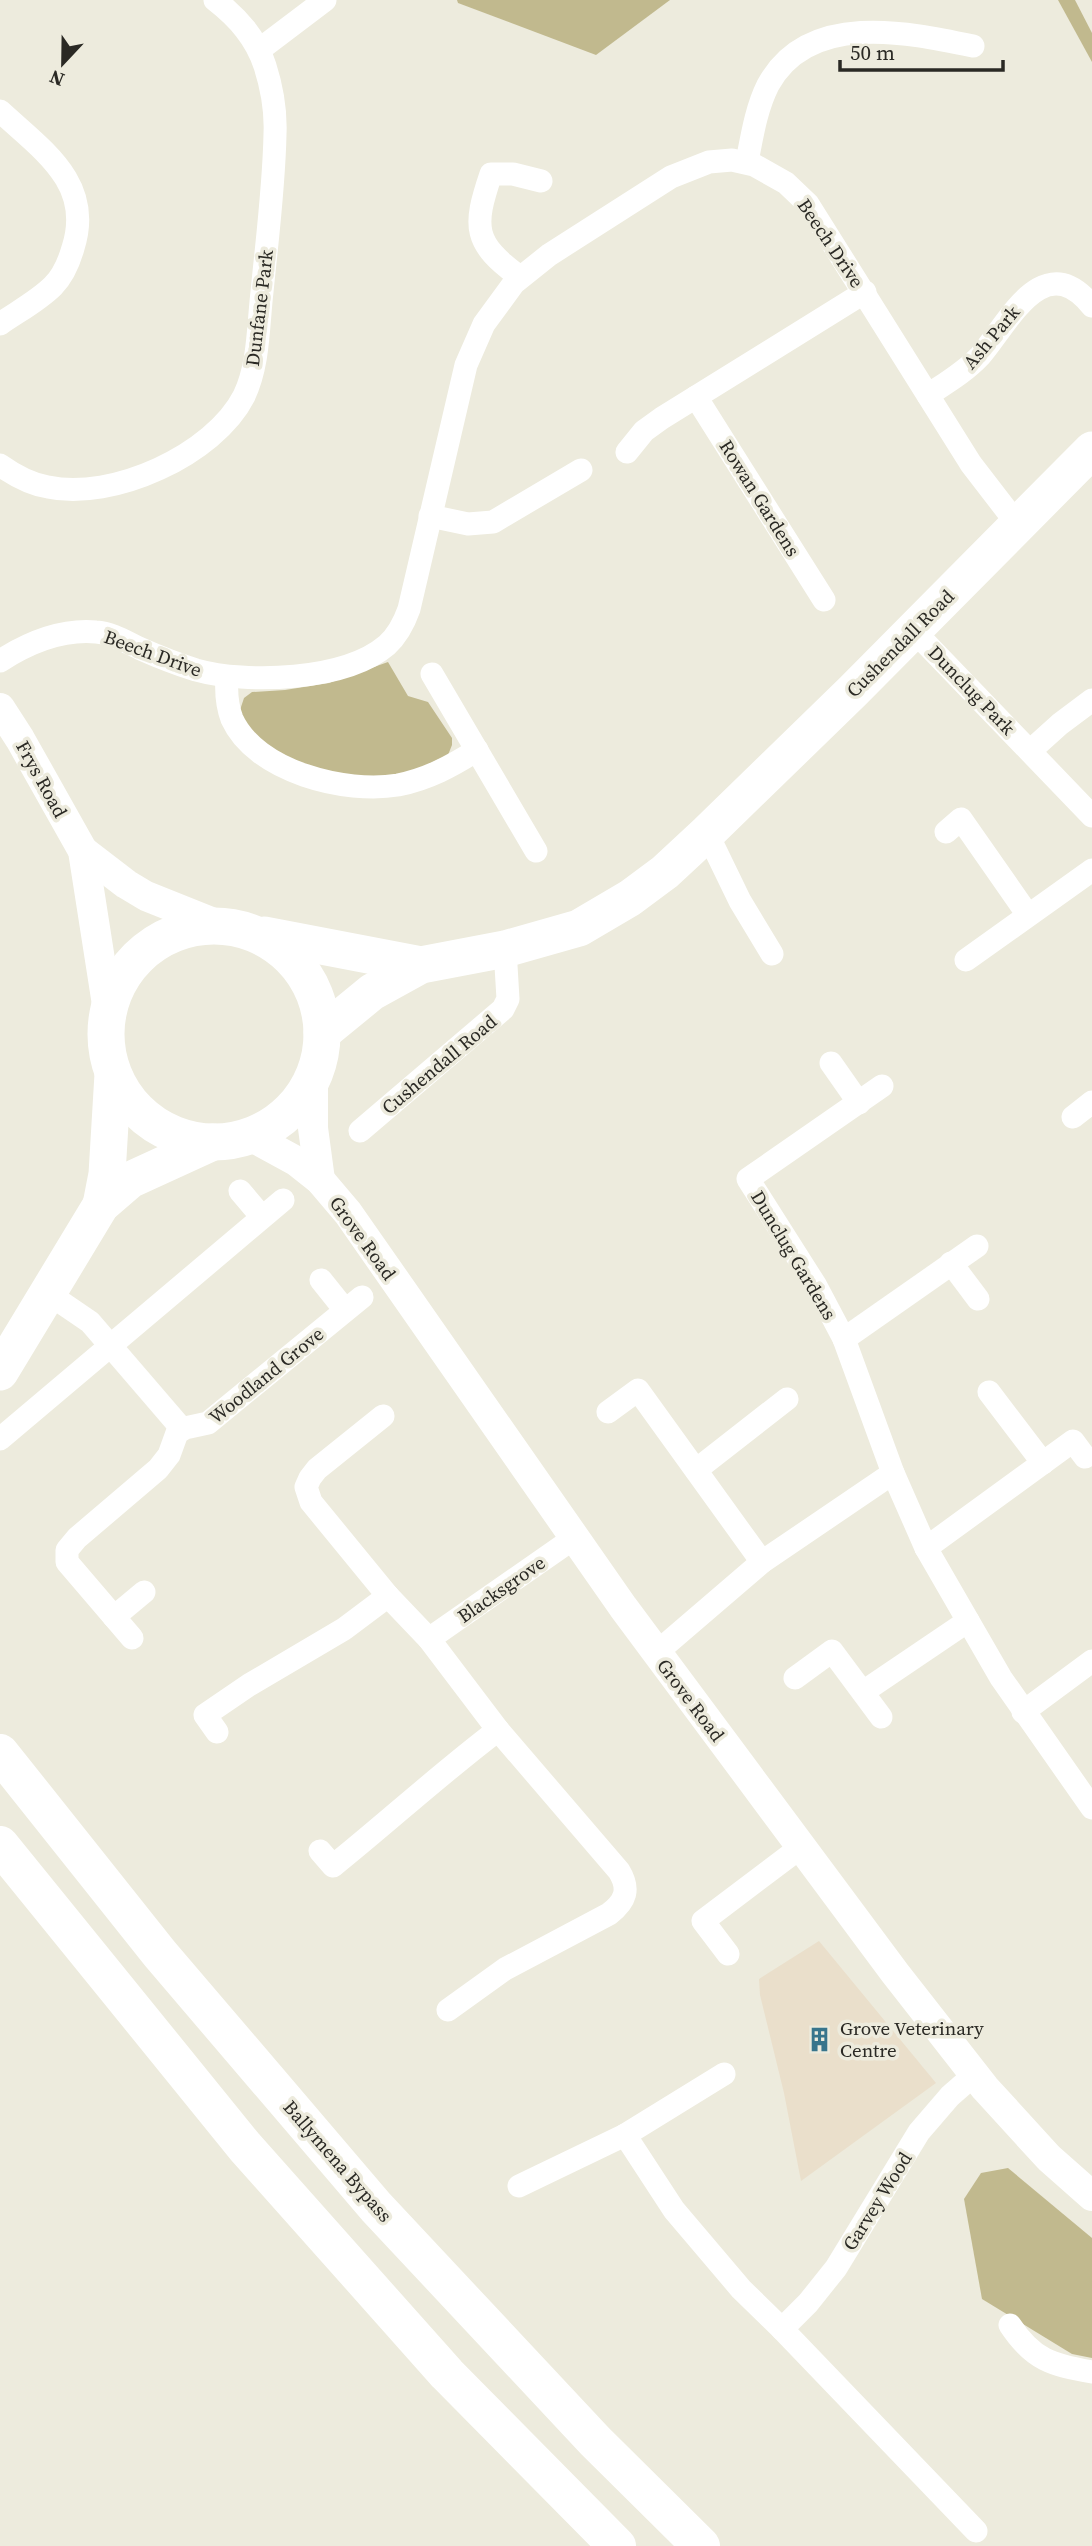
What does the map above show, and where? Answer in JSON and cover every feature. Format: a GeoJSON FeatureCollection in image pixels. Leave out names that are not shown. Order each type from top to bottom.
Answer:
{"type":"FeatureCollection","features":[{"type":"Feature","properties":{"kind":"highway","name":"Ballymena Bypass"},"geometry":{"type":"LineString","coordinates":[[0,1753],[160,1954],[376,2207],[576,2421],[701,2546]]}},
{"type":"Feature","properties":{"kind":"highway"},"geometry":{"type":"LineString","coordinates":[[0,1845],[245,2147],[447,2374],[617,2546]]}},
{"type":"Feature","properties":{"kind":"main road","name":"Cushendall Road"},"geometry":{"type":"LineString","coordinates":[[322,1033],[372,992],[421,965],[505,949],[579,928],[630,898],[665,872],[913,630],[1092,450]]}},
{"type":"Feature","properties":{"kind":"main road"},"geometry":{"type":"LineString","coordinates":[[0,1372],[101,1205],[130,1180],[213,1142],[250,1136],[276,1123],[298,1103],[313,1078],[320,1056],[322,1033],[317,1001],[302,972],[280,948],[236,929],[191,929],[162,939],[137,958],[118,983],[108,1012],[106,1044],[113,1074],[107,1174],[101,1205]]}},
{"type":"Feature","properties":{"kind":"main road","name":"Cushendall Road"},"geometry":{"type":"LineString","coordinates":[[236,929],[421,965]]}},
{"type":"Feature","properties":{"kind":"main road"},"geometry":{"type":"LineString","coordinates":[[113,1074],[130,1102],[153,1124],[181,1138],[213,1142]]}},
{"type":"Feature","properties":{"kind":"street","name":"Dunfane Park"},"geometry":{"type":"LineString","coordinates":[[0,465],[24,479],[49,488],[99,486],[139,476],[173,461],[219,430],[234,413],[249,385],[256,352],[275,134],[272,97],[259,50],[241,24],[215,0]]}},
{"type":"Feature","properties":{"kind":"street"},"geometry":{"type":"LineString","coordinates":[[259,50],[325,0]]}},
{"type":"Feature","properties":{"kind":"street"},"geometry":{"type":"LineString","coordinates":[[747,162],[757,114],[769,85],[782,66],[812,45],[847,34],[883,32],[930,37],[973,46]]}},
{"type":"Feature","properties":{"kind":"street"},"geometry":{"type":"LineString","coordinates":[[0,111],[45,152],[75,194],[78,209],[74,246],[60,277],[46,292],[0,324]]}},
{"type":"Feature","properties":{"kind":"street","name":"Beech Drive"},"geometry":{"type":"LineString","coordinates":[[0,661],[16,651],[50,638],[71,633],[98,632],[170,661],[227,677],[274,679],[313,673],[359,660],[384,647],[397,633],[407,614],[466,365],[484,324],[501,298],[520,277],[549,255],[671,177],[715,160],[747,162],[773,174],[797,192],[821,223],[971,464],[1018,525]]}},
{"type":"Feature","properties":{"kind":"street"},"geometry":{"type":"LineString","coordinates":[[520,277],[494,257],[485,245],[479,224],[482,204],[491,174],[513,174],[541,181]]}},
{"type":"Feature","properties":{"kind":"street","name":"Ash Park"},"geometry":{"type":"LineString","coordinates":[[928,395],[972,364],[989,345],[1014,308],[1038,289],[1051,285],[1066,287],[1083,295],[1092,306]]}},
{"type":"Feature","properties":{"kind":"street"},"geometry":{"type":"LineString","coordinates":[[627,452],[644,431],[864,292]]}},
{"type":"Feature","properties":{"kind":"street","name":"Rowan Gardens"},"geometry":{"type":"LineString","coordinates":[[696,397],[824,600]]}},
{"type":"Feature","properties":{"kind":"street"},"geometry":{"type":"LineString","coordinates":[[430,516],[468,524],[493,522],[581,470]]}},
{"type":"Feature","properties":{"kind":"street","name":"Dunclug Park"},"geometry":{"type":"LineString","coordinates":[[913,630],[1092,816]]}},
{"type":"Feature","properties":{"kind":"street"},"geometry":{"type":"LineString","coordinates":[[432,674],[536,851]]}},
{"type":"Feature","properties":{"kind":"street","name":"Beech Drive"},"geometry":{"type":"LineString","coordinates":[[227,677],[229,708],[244,737],[270,760],[310,777],[352,785],[398,785],[438,773],[477,750]]}},
{"type":"Feature","properties":{"kind":"street","name":"Dunclug Park"},"geometry":{"type":"LineString","coordinates":[[1031,751],[1092,700]]}},
{"type":"Feature","properties":{"kind":"street","name":"Frys Road"},"geometry":{"type":"LineString","coordinates":[[0,708],[83,851],[108,1012]]}},
{"type":"Feature","properties":{"kind":"street"},"geometry":{"type":"LineString","coordinates":[[946,832],[961,819],[1028,915]]}},
{"type":"Feature","properties":{"kind":"street"},"geometry":{"type":"LineString","coordinates":[[707,833],[740,901],[772,954]]}},
{"type":"Feature","properties":{"kind":"street","name":"Frys Road"},"geometry":{"type":"LineString","coordinates":[[83,851],[146,896],[236,929]]}},
{"type":"Feature","properties":{"kind":"street"},"geometry":{"type":"LineString","coordinates":[[966,960],[1092,870]]}},
{"type":"Feature","properties":{"kind":"street","name":"Cushendall Road"},"geometry":{"type":"LineString","coordinates":[[360,1131],[503,1009],[508,999],[505,949]]}},
{"type":"Feature","properties":{"kind":"street"},"geometry":{"type":"LineString","coordinates":[[831,1063],[859,1103]]}},
{"type":"Feature","properties":{"kind":"street","name":"Grove Road"},"geometry":{"type":"LineString","coordinates":[[313,1078],[313,1128],[320,1180]]}},
{"type":"Feature","properties":{"kind":"street","name":"Dunclug Gardens"},"geometry":{"type":"LineString","coordinates":[[882,1086],[748,1179],[816,1286],[844,1339],[893,1473],[926,1548],[1023,1712],[1092,1808]]}},
{"type":"Feature","properties":{"kind":"street"},"geometry":{"type":"LineString","coordinates":[[1073,1117],[1092,1102]]}},
{"type":"Feature","properties":{"kind":"street","name":"Grove Road"},"geometry":{"type":"LineString","coordinates":[[250,1136],[296,1161],[320,1180],[348,1213],[656,1653],[801,1847],[974,2075],[1049,2158],[1092,2196]]}},
{"type":"Feature","properties":{"kind":"street"},"geometry":{"type":"LineString","coordinates":[[240,1191],[262,1217]]}},
{"type":"Feature","properties":{"kind":"street"},"geometry":{"type":"LineString","coordinates":[[0,1439],[283,1200]]}},
{"type":"Feature","properties":{"kind":"street","name":"Dunclug Gardens"},"geometry":{"type":"LineString","coordinates":[[844,1339],[977,1246]]}},
{"type":"Feature","properties":{"kind":"street"},"geometry":{"type":"LineString","coordinates":[[951,1263],[978,1299]]}},
{"type":"Feature","properties":{"kind":"street","name":"Woodland Grove"},"geometry":{"type":"LineString","coordinates":[[182,1429],[208,1423],[354,1303],[321,1280]]}},
{"type":"Feature","properties":{"kind":"street"},"geometry":{"type":"LineString","coordinates":[[46,1292],[90,1322],[182,1429],[175,1437],[169,1455],[158,1469],[77,1538],[67,1550],[67,1562],[132,1638]]}},
{"type":"Feature","properties":{"kind":"street"},"geometry":{"type":"LineString","coordinates":[[608,1412],[638,1390],[762,1562]]}},
{"type":"Feature","properties":{"kind":"street"},"geometry":{"type":"LineString","coordinates":[[989,1391],[1043,1463]]}},
{"type":"Feature","properties":{"kind":"street"},"geometry":{"type":"LineString","coordinates":[[696,1471],[787,1399]]}},
{"type":"Feature","properties":{"kind":"street"},"geometry":{"type":"LineString","coordinates":[[383,1416],[313,1473],[306,1490],[313,1505],[388,1596],[429,1639],[498,1730],[619,1871],[625,1883],[626,1894],[610,1914],[505,1969],[448,2010]]}},
{"type":"Feature","properties":{"kind":"street"},"geometry":{"type":"LineString","coordinates":[[926,1548],[1073,1441],[1085,1457]]}},
{"type":"Feature","properties":{"kind":"street"},"geometry":{"type":"LineString","coordinates":[[656,1653],[762,1562],[893,1473]]}},
{"type":"Feature","properties":{"kind":"street","name":"Blacksgrove"},"geometry":{"type":"LineString","coordinates":[[429,1639],[574,1538]]}},
{"type":"Feature","properties":{"kind":"street"},"geometry":{"type":"LineString","coordinates":[[114,1617],[145,1592]]}},
{"type":"Feature","properties":{"kind":"street"},"geometry":{"type":"LineString","coordinates":[[217,1732],[205,1715],[248,1685],[344,1629],[388,1596]]}},
{"type":"Feature","properties":{"kind":"street"},"geometry":{"type":"LineString","coordinates":[[863,1692],[968,1621]]}},
{"type":"Feature","properties":{"kind":"street"},"geometry":{"type":"LineString","coordinates":[[795,1678],[832,1651],[881,1717]]}},
{"type":"Feature","properties":{"kind":"street"},"geometry":{"type":"LineString","coordinates":[[1023,1712],[1092,1661]]}},
{"type":"Feature","properties":{"kind":"street"},"geometry":{"type":"LineString","coordinates":[[320,1851],[333,1866],[498,1730]]}},
{"type":"Feature","properties":{"kind":"street"},"geometry":{"type":"LineString","coordinates":[[727,1954],[703,1921],[801,1847]]}},
{"type":"Feature","properties":{"kind":"street"},"geometry":{"type":"LineString","coordinates":[[519,2186],[625,2135],[724,2074]]}},
{"type":"Feature","properties":{"kind":"street","name":"Garvey Wood"},"geometry":{"type":"LineString","coordinates":[[782,2329],[808,2303],[836,2268],[919,2132],[950,2096],[974,2075]]}},
{"type":"Feature","properties":{"kind":"street"},"geometry":{"type":"LineString","coordinates":[[625,2135],[674,2210],[740,2289],[782,2329],[976,2531]]}},
{"type":"Feature","properties":{"kind":"street"},"geometry":{"type":"LineString","coordinates":[[1010,2325],[1020,2341],[1039,2358],[1058,2366],[1092,2372]]}},
{"type":"Feature","properties":{"kind":"shaded area"},"geometry":{"type":"Polygon","coordinates":[[[457,0],[670,0],[596,55],[458,3],[457,0]]]}},
{"type":"Feature","properties":{"kind":"shaded area"},"geometry":{"type":"Polygon","coordinates":[[[1058,0],[1075,0],[1092,33],[1092,62],[1058,0]]]}},
{"type":"Feature","properties":{"kind":"shaded area"},"geometry":{"type":"Polygon","coordinates":[[[388,662],[408,696],[428,702],[452,738],[448,755],[397,779],[315,774],[252,737],[240,710],[244,698],[252,692],[329,683],[388,662]]]}},
{"type":"Feature","properties":{"kind":"shaded area"},"geometry":{"type":"Polygon","coordinates":[[[819,1941],[936,2083],[801,2181],[784,2093],[760,1995],[759,1979],[819,1941]]]}},
{"type":"Feature","properties":{"kind":"shaded area"},"geometry":{"type":"Polygon","coordinates":[[[1008,2168],[1092,2238],[1092,2358],[1072,2354],[982,2299],[964,2199],[981,2173],[1008,2168]]]}},
{"type":"Feature","properties":{"kind":"place","name":"Grove Veterinary Centre"},"geometry":{"type":"Point","coordinates":[820,2039]}}]}
